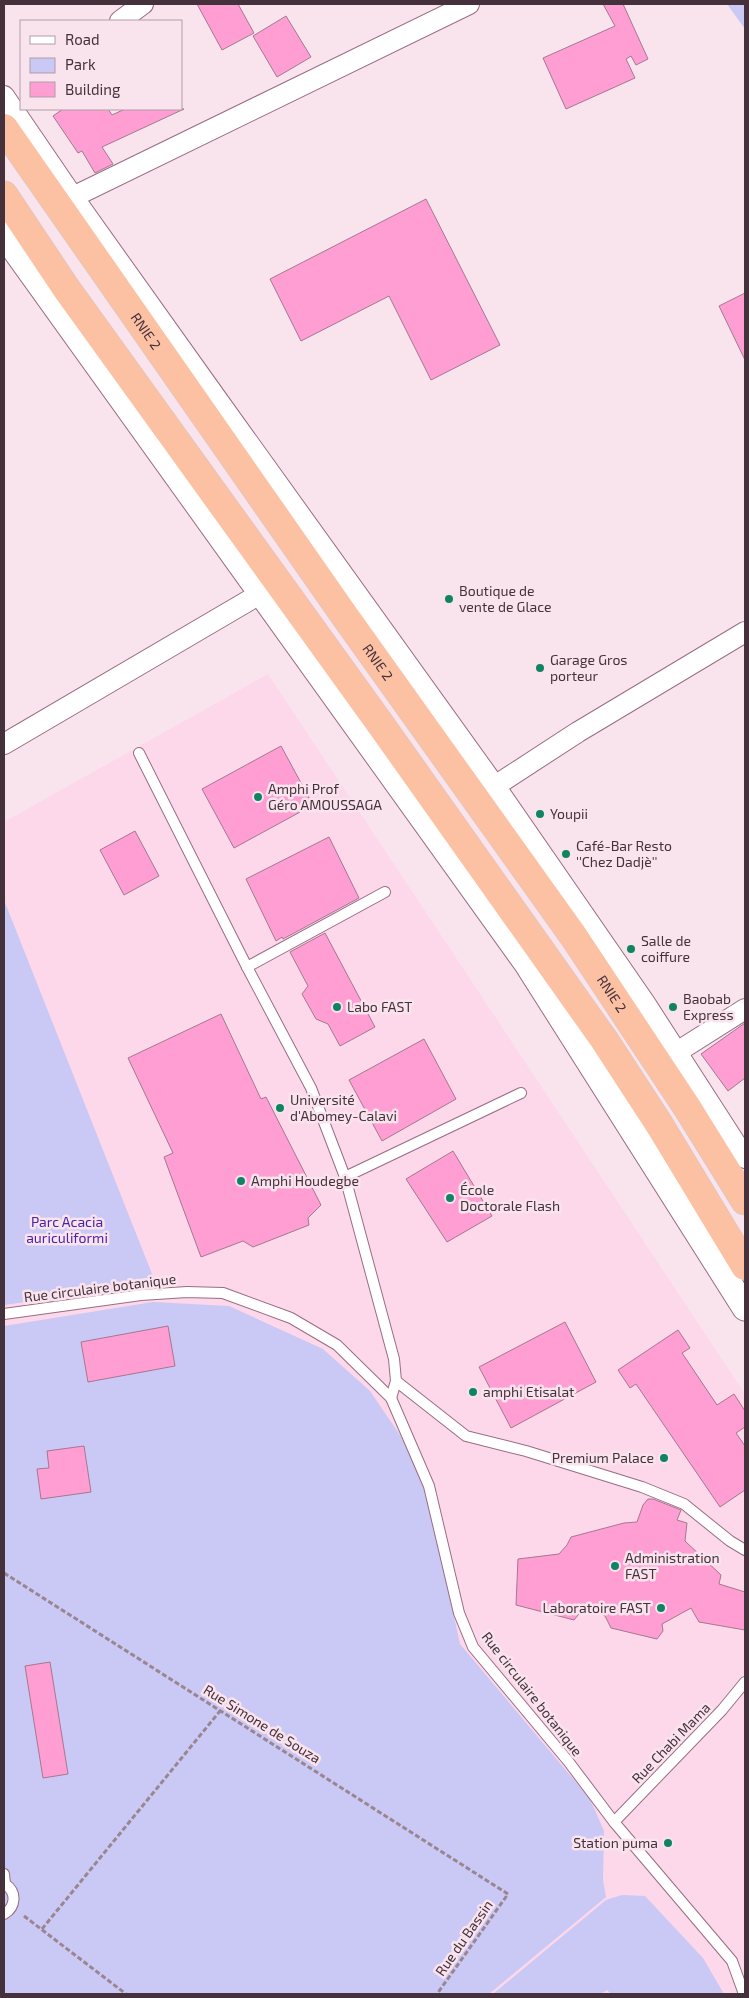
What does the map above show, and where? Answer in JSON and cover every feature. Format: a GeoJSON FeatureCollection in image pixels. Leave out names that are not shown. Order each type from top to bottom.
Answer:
{"type":"FeatureCollection","features":[{"type":"Feature","properties":{"kind":"highway","name":"RNIE 2"},"geometry":{"type":"LineString","coordinates":[[10,107],[344,615],[574,937],[688,1109],[745,1201]]}},
{"type":"Feature","properties":{"kind":"highway"},"geometry":{"type":"LineString","coordinates":[[4,195],[72,296],[605,1041],[659,1124],[745,1266]]}},
{"type":"Feature","properties":{"kind":"street"},"geometry":{"type":"LineString","coordinates":[[121,20],[143,4]]}},
{"type":"Feature","properties":{"kind":"street"},"geometry":{"type":"LineString","coordinates":[[73,197],[469,4]]}},
{"type":"Feature","properties":{"kind":"street"},"geometry":{"type":"LineString","coordinates":[[10,107],[495,786],[677,1052],[738,1130],[745,1158]]}},
{"type":"Feature","properties":{"kind":"street"},"geometry":{"type":"LineString","coordinates":[[4,234],[260,594],[527,964],[745,1308]]}},
{"type":"Feature","properties":{"kind":"street"},"geometry":{"type":"LineString","coordinates":[[4,744],[260,594]]}},
{"type":"Feature","properties":{"kind":"street"},"geometry":{"type":"LineString","coordinates":[[495,786],[578,732],[745,632]]}},
{"type":"Feature","properties":{"kind":"street"},"geometry":{"type":"LineString","coordinates":[[677,1052],[745,1009]]}},
{"type":"Feature","properties":{"kind":"lane"},"geometry":{"type":"LineString","coordinates":[[139,753],[247,967],[311,1088],[345,1177],[394,1360],[396,1381],[391,1398]]}},
{"type":"Feature","properties":{"kind":"lane"},"geometry":{"type":"LineString","coordinates":[[247,967],[385,892]]}},
{"type":"Feature","properties":{"kind":"lane"},"geometry":{"type":"LineString","coordinates":[[345,1177],[521,1093]]}},
{"type":"Feature","properties":{"kind":"lane","name":"Rue circulaire botanique"},"geometry":{"type":"LineString","coordinates":[[4,1314],[141,1295],[187,1292],[223,1293],[290,1318],[337,1345],[391,1398],[429,1486],[458,1613],[473,1647],[568,1761],[614,1822],[732,1961],[744,1994]]}},
{"type":"Feature","properties":{"kind":"lane"},"geometry":{"type":"LineString","coordinates":[[396,1381],[466,1436],[544,1456],[642,1487],[684,1504],[730,1541],[745,1550]]}},
{"type":"Feature","properties":{"kind":"lane","name":"Rue Chabi Mama"},"geometry":{"type":"LineString","coordinates":[[614,1822],[722,1710],[745,1682]]}},
{"type":"Feature","properties":{"kind":"lane"},"geometry":{"type":"LineString","coordinates":[[4,1874],[5,1884],[11,1888],[14,1895],[12,1907],[4,1914]]}},
{"type":"Feature","properties":{"kind":"path","name":"Rue Simone de Souza"},"geometry":{"type":"LineString","coordinates":[[4,1574],[508,1894]]}},
{"type":"Feature","properties":{"kind":"path"},"geometry":{"type":"LineString","coordinates":[[42,1930],[220,1711]]}},
{"type":"Feature","properties":{"kind":"path","name":"Rue du Bassin"},"geometry":{"type":"LineString","coordinates":[[437,1994],[508,1894]]}},
{"type":"Feature","properties":{"kind":"path"},"geometry":{"type":"LineString","coordinates":[[12,1907],[126,1994]]}},
{"type":"Feature","properties":{"kind":"shaded area","name":"Université d'Abomey-Calavi"},"geometry":{"type":"Polygon","coordinates":[[[268,674],[745,1394],[745,1994],[4,1994],[4,822],[268,674]]]}},
{"type":"Feature","properties":{"kind":"green space"},"geometry":{"type":"Polygon","coordinates":[[[727,4],[745,4],[745,29],[727,4]]]}},
{"type":"Feature","properties":{"kind":"green space","name":"Parc Acacia auriculiformi"},"geometry":{"type":"Polygon","coordinates":[[[4,900],[156,1284],[4,1305],[4,900]]]}},
{"type":"Feature","properties":{"kind":"green space"},"geometry":{"type":"Polygon","coordinates":[[[153,1302],[229,1306],[323,1349],[370,1391],[400,1435],[425,1484],[460,1644],[590,1799],[604,1831],[603,1880],[606,1897],[489,1994],[4,1994],[4,1326],[153,1302]]]}},
{"type":"Feature","properties":{"kind":"green space"},"geometry":{"type":"Polygon","coordinates":[[[622,1895],[645,1896],[703,1958],[724,1994],[611,1994],[607,1990],[601,1994],[493,1994],[606,1900],[622,1895]]]}},
{"type":"Feature","properties":{"kind":"building"},"geometry":{"type":"Polygon","coordinates":[[[197,4],[238,4],[254,33],[222,50],[197,4]]]}},
{"type":"Feature","properties":{"kind":"building"},"geometry":{"type":"Polygon","coordinates":[[[603,4],[623,4],[648,59],[636,65],[631,56],[626,59],[635,78],[566,109],[543,58],[615,26],[603,4]]]}},
{"type":"Feature","properties":{"kind":"building"},"geometry":{"type":"Polygon","coordinates":[[[286,16],[311,57],[277,77],[253,36],[286,16]]]}},
{"type":"Feature","properties":{"kind":"building"},"geometry":{"type":"Polygon","coordinates":[[[62,110],[109,110],[112,115],[123,110],[182,110],[102,147],[113,164],[95,173],[82,151],[78,153],[53,116],[62,110]]]}},
{"type":"Feature","properties":{"kind":"building"},"geometry":{"type":"Polygon","coordinates":[[[426,199],[500,345],[431,380],[389,296],[301,341],[270,279],[426,199]]]}},
{"type":"Feature","properties":{"kind":"building"},"geometry":{"type":"Polygon","coordinates":[[[745,293],[745,360],[719,306],[745,293]]]}},
{"type":"Feature","properties":{"kind":"building","name":"Amphi Prof Géro AMOUSSAGA"},"geometry":{"type":"Polygon","coordinates":[[[281,746],[313,805],[234,848],[202,789],[281,746]]]}},
{"type":"Feature","properties":{"kind":"building"},"geometry":{"type":"Polygon","coordinates":[[[135,831],[159,876],[124,895],[100,850],[135,831]]]}},
{"type":"Feature","properties":{"kind":"building"},"geometry":{"type":"Polygon","coordinates":[[[329,837],[359,898],[276,941],[246,879],[329,837]]]}},
{"type":"Feature","properties":{"kind":"building","name":"Labo FAST"},"geometry":{"type":"Polygon","coordinates":[[[325,933],[375,1027],[340,1046],[328,1024],[316,1019],[302,994],[308,986],[290,952],[325,933]]]}},
{"type":"Feature","properties":{"kind":"building","name":"Amphi Houdegbe"},"geometry":{"type":"Polygon","coordinates":[[[221,1014],[261,1099],[266,1097],[321,1205],[308,1218],[309,1225],[253,1247],[243,1241],[201,1257],[164,1157],[173,1153],[128,1058],[221,1014]]]}},
{"type":"Feature","properties":{"kind":"building"},"geometry":{"type":"Polygon","coordinates":[[[745,1023],[745,1078],[728,1091],[701,1054],[745,1023]]]}},
{"type":"Feature","properties":{"kind":"building"},"geometry":{"type":"Polygon","coordinates":[[[424,1039],[456,1099],[382,1141],[349,1080],[424,1039]]]}},
{"type":"Feature","properties":{"kind":"building","name":"École Doctorale Flash"},"geometry":{"type":"Polygon","coordinates":[[[453,1151],[492,1216],[447,1242],[406,1179],[453,1151]]]}},
{"type":"Feature","properties":{"kind":"building","name":"amphi Etisalat"},"geometry":{"type":"Polygon","coordinates":[[[565,1322],[596,1382],[511,1428],[479,1367],[565,1322]]]}},
{"type":"Feature","properties":{"kind":"building"},"geometry":{"type":"Polygon","coordinates":[[[168,1326],[175,1366],[88,1382],[81,1342],[168,1326]]]}},
{"type":"Feature","properties":{"kind":"building"},"geometry":{"type":"Polygon","coordinates":[[[678,1330],[690,1348],[682,1353],[717,1405],[734,1394],[745,1411],[745,1427],[736,1433],[745,1446],[745,1490],[720,1507],[636,1384],[630,1388],[618,1370],[678,1330]]]}},
{"type":"Feature","properties":{"kind":"building"},"geometry":{"type":"Polygon","coordinates":[[[84,1446],[91,1492],[41,1499],[37,1469],[49,1468],[47,1451],[84,1446]]]}},
{"type":"Feature","properties":{"kind":"building","name":"Administration FAST"},"geometry":{"type":"Polygon","coordinates":[[[648,1499],[653,1499],[681,1510],[677,1520],[687,1523],[685,1541],[721,1575],[719,1584],[745,1592],[745,1630],[699,1622],[691,1608],[662,1624],[663,1631],[657,1639],[611,1628],[605,1616],[587,1604],[574,1620],[516,1605],[518,1559],[559,1554],[571,1537],[624,1523],[637,1522],[643,1505],[648,1499]]]}},
{"type":"Feature","properties":{"kind":"building"},"geometry":{"type":"Polygon","coordinates":[[[50,1662],[68,1774],[43,1778],[25,1666],[50,1662]]]}},
{"type":"Feature","properties":{"kind":"place","name":"Boutique de vente de Glace"},"geometry":{"type":"Point","coordinates":[449,599]}},
{"type":"Feature","properties":{"kind":"place","name":"Garage Gros porteur"},"geometry":{"type":"Point","coordinates":[540,668]}},
{"type":"Feature","properties":{"kind":"place","name":"Amphi Prof Géro AMOUSSAGA"},"geometry":{"type":"Point","coordinates":[258,797]}},
{"type":"Feature","properties":{"kind":"place","name":"Youpii"},"geometry":{"type":"Point","coordinates":[540,814]}},
{"type":"Feature","properties":{"kind":"place","name":"Café-Bar Resto ''Chez Dadjè''"},"geometry":{"type":"Point","coordinates":[566,854]}},
{"type":"Feature","properties":{"kind":"place","name":"Salle de coiffure"},"geometry":{"type":"Point","coordinates":[631,949]}},
{"type":"Feature","properties":{"kind":"place","name":"Labo FAST"},"geometry":{"type":"Point","coordinates":[337,1007]}},
{"type":"Feature","properties":{"kind":"place","name":"Baobab Express"},"geometry":{"type":"Point","coordinates":[673,1007]}},
{"type":"Feature","properties":{"kind":"place","name":"Université d'Abomey-Calavi"},"geometry":{"type":"Point","coordinates":[280,1108]}},
{"type":"Feature","properties":{"kind":"place","name":"Amphi Houdegbe"},"geometry":{"type":"Point","coordinates":[241,1181]}},
{"type":"Feature","properties":{"kind":"place","name":"École Doctorale Flash"},"geometry":{"type":"Point","coordinates":[450,1198]}},
{"type":"Feature","properties":{"kind":"place","name":"amphi Etisalat"},"geometry":{"type":"Point","coordinates":[473,1392]}},
{"type":"Feature","properties":{"kind":"place","name":"Premium Palace"},"geometry":{"type":"Point","coordinates":[664,1458]}},
{"type":"Feature","properties":{"kind":"place","name":"Administration FAST"},"geometry":{"type":"Point","coordinates":[615,1566]}},
{"type":"Feature","properties":{"kind":"place","name":"Laboratoire FAST"},"geometry":{"type":"Point","coordinates":[661,1608]}},
{"type":"Feature","properties":{"kind":"place","name":"Station puma"},"geometry":{"type":"Point","coordinates":[668,1843]}}]}
